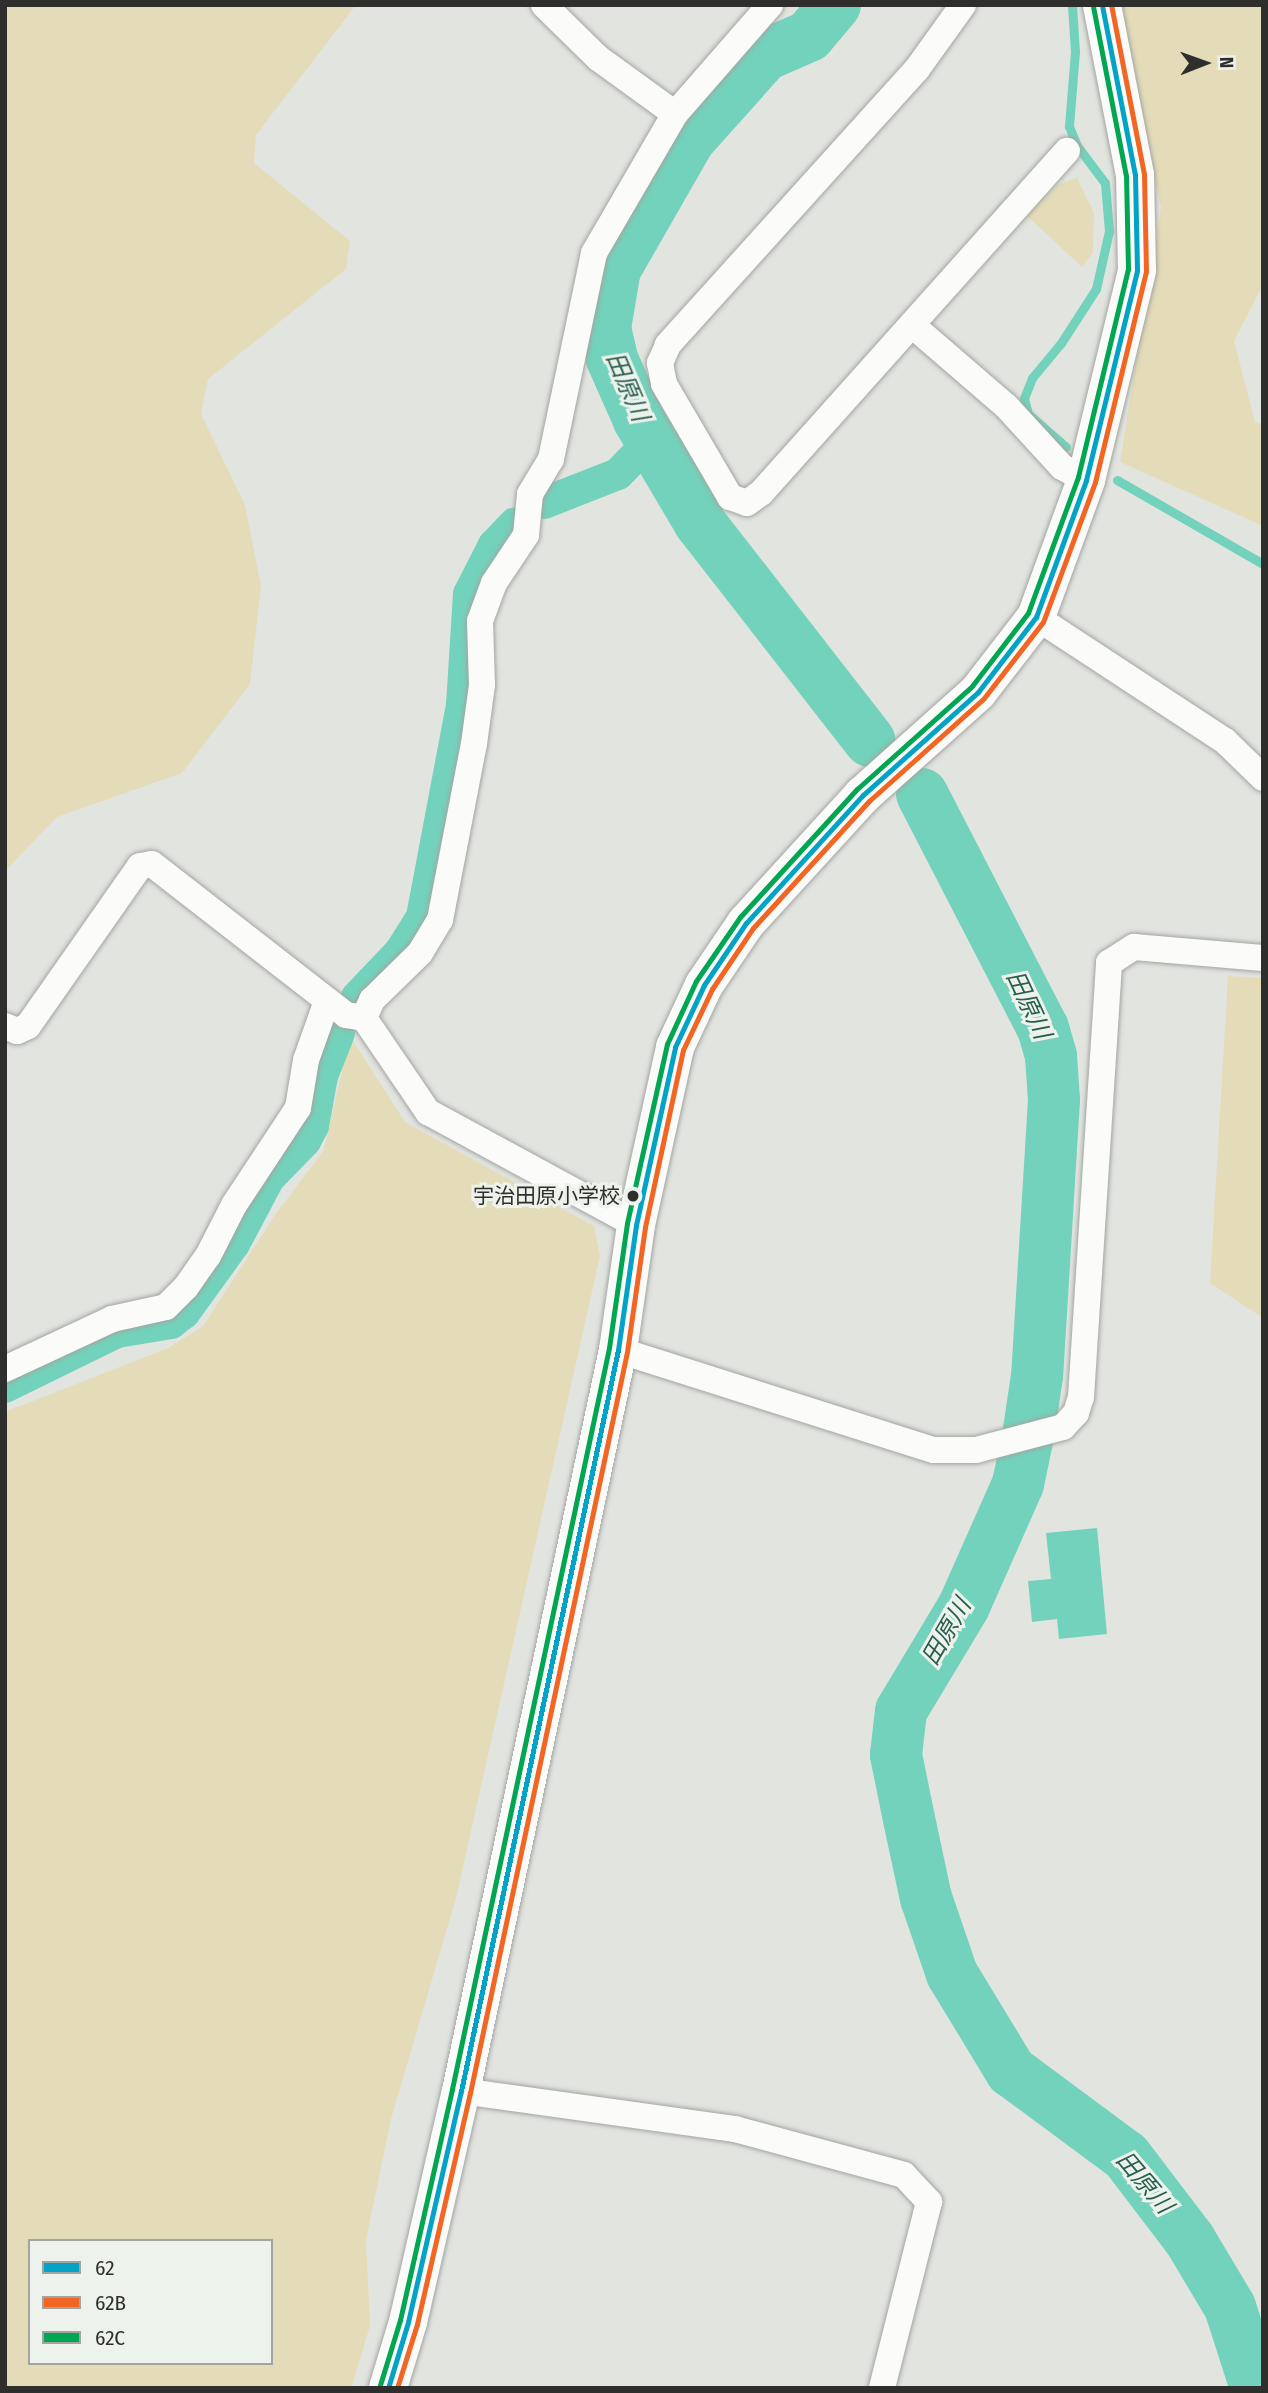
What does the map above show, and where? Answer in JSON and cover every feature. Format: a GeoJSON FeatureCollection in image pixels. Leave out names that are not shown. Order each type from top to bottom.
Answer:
{"type":"FeatureCollection","features":[{"type":"Feature","properties":{"kind":"highway"},"geometry":{"type":"LineString","coordinates":[[388,2388],[408,2322],[461,2091],[618,1350],[636,1225],[675,1047],[723,953],[863,795],[978,692],[1036,617],[1086,480],[1137,270],[1135,175],[1102,5]]}},
{"type":"Feature","properties":{"kind":"street"},"geometry":{"type":"LineString","coordinates":[[544,5],[598,58],[675,114]]}},
{"type":"Feature","properties":{"kind":"street"},"geometry":{"type":"LineString","coordinates":[[364,1018],[372,1000],[420,953],[440,920],[474,744],[482,685],[480,621],[499,573],[526,535],[530,495],[551,460],[594,253],[675,114],[770,5]]}},
{"type":"Feature","properties":{"kind":"street"},"geometry":{"type":"LineString","coordinates":[[963,5],[917,69],[668,345],[660,363],[664,384],[730,497],[747,503],[761,493],[1067,152]]}},
{"type":"Feature","properties":{"kind":"street"},"geometry":{"type":"LineString","coordinates":[[912,326],[1006,406],[1062,467],[1086,480]]}},
{"type":"Feature","properties":{"kind":"street"},"geometry":{"type":"LineString","coordinates":[[1036,617],[1225,741],[1263,778]]}},
{"type":"Feature","properties":{"kind":"street"},"geometry":{"type":"LineString","coordinates":[[5,1026],[16,1031],[28,1026],[140,866],[152,864],[346,1015],[364,1018],[428,1112],[636,1225]]}},
{"type":"Feature","properties":{"kind":"street"},"geometry":{"type":"LineString","coordinates":[[618,1350],[915,1446],[952,1452],[1008,1444],[1049,1433],[1071,1420],[1081,1397],[1109,963],[1133,947],[1263,958]]}},
{"type":"Feature","properties":{"kind":"street"},"geometry":{"type":"LineString","coordinates":[[5,1369],[112,1319],[166,1307],[186,1287],[208,1256],[234,1205],[299,1108],[306,1060],[327,1000]]}},
{"type":"Feature","properties":{"kind":"street"},"geometry":{"type":"LineString","coordinates":[[461,2091],[735,2129],[904,2175],[929,2202],[882,2388]]}},
{"type":"Feature","properties":{"kind":"shaded area"},"geometry":{"type":"Polygon","coordinates":[[[5,5],[356,5],[256,135],[254,163],[350,241],[346,269],[208,379],[201,414],[245,505],[261,586],[250,684],[182,773],[57,817],[5,871],[5,5]]]}},
{"type":"Feature","properties":{"kind":"shaded area"},"geometry":{"type":"Polygon","coordinates":[[[1112,5],[1263,5],[1263,285],[1234,341],[1255,422],[1263,425],[1263,526],[1120,462],[1161,207],[1112,5]]]}},
{"type":"Feature","properties":{"kind":"shaded area"},"geometry":{"type":"Polygon","coordinates":[[[1077,178],[1094,213],[1093,253],[1082,267],[1025,214],[1061,183],[1077,178]]]}},
{"type":"Feature","properties":{"kind":"shaded area"},"geometry":{"type":"Polygon","coordinates":[[[1228,976],[1263,978],[1263,1318],[1210,1283],[1228,976]]]}},
{"type":"Feature","properties":{"kind":"shaded area"},"geometry":{"type":"Polygon","coordinates":[[[350,1036],[405,1122],[594,1226],[600,1256],[456,1898],[391,2119],[366,2240],[370,2326],[351,2388],[5,2388],[5,1412],[168,1348],[203,1326],[275,1215],[324,1150],[350,1036]]]}},
{"type":"Feature","properties":{"kind":"shaded area"},"geometry":{"type":"Polygon","coordinates":[[[1097,1528],[1107,1634],[1059,1639],[1057,1619],[1032,1622],[1028,1581],[1051,1579],[1046,1533],[1097,1528]]]}},
{"type":"Feature","properties":{"kind":"waterway","name":"田原川"},"geometry":{"type":"LineString","coordinates":[[835,5],[809,36],[765,55],[689,140],[615,269],[605,328],[612,359],[639,420],[700,523],[870,741]]}},
{"type":"Feature","properties":{"kind":"waterway"},"geometry":{"type":"LineString","coordinates":[[1066,447],[1028,414],[1024,398],[1032,378],[1061,343],[1096,289],[1109,231],[1105,183],[1077,146],[1069,126],[1075,52],[1072,5]]}},
{"type":"Feature","properties":{"kind":"waterway"},"geometry":{"type":"LineString","coordinates":[[544,503],[618,474],[651,440]]}},
{"type":"Feature","properties":{"kind":"waterway"},"geometry":{"type":"LineString","coordinates":[[1117,480],[1263,564]]}},
{"type":"Feature","properties":{"kind":"waterway"},"geometry":{"type":"LineString","coordinates":[[357,997],[400,952],[422,917],[462,705],[469,594],[494,545],[515,523]]}},
{"type":"Feature","properties":{"kind":"waterway","name":"田原川"},"geometry":{"type":"LineString","coordinates":[[922,794],[1043,1028],[1051,1056],[1054,1100],[1037,1376],[1028,1436],[1018,1484],[964,1606],[901,1711],[896,1755],[909,1819],[926,1898],[952,1974],[1011,2071],[1126,2156],[1190,2240],[1230,2307],[1256,2388]]}},
{"type":"Feature","properties":{"kind":"waterway"},"geometry":{"type":"LineString","coordinates":[[5,1387],[117,1332],[171,1323],[184,1313],[234,1244],[269,1178],[305,1141],[313,1126],[322,1076],[339,1033]]}},
{"type":"Feature","properties":{"kind":"transit line","name":"62"},"geometry":{"type":"LineString","coordinates":[[388,2388],[408,2322],[461,2091],[618,1350],[636,1225],[675,1047],[704,985],[746,923],[863,795],[978,692],[1036,617],[1086,480],[1137,270],[1135,175],[1102,5]]}},
{"type":"Feature","properties":{"kind":"transit line","name":"62B"},"geometry":{"type":"LineString","coordinates":[[397,2388],[417,2324],[470,2093],[627,1352],[645,1227],[683,1050],[712,989],[753,928],[869,801],[984,698],[1043,622],[1095,482],[1146,271],[1144,174],[1111,5]]}},
{"type":"Feature","properties":{"kind":"transit line","name":"62C"},"geometry":{"type":"LineString","coordinates":[[380,2385],[400,2320],[452,2089],[609,1348],[627,1223],[667,1044],[696,981],[740,917],[857,789],[972,686],[1028,613],[1078,477],[1128,269],[1126,176],[1093,7]]}},
{"type":"Feature","properties":{"kind":"place","name":"宇治田原小学校"},"geometry":{"type":"Point","coordinates":[633,1196]}}]}
